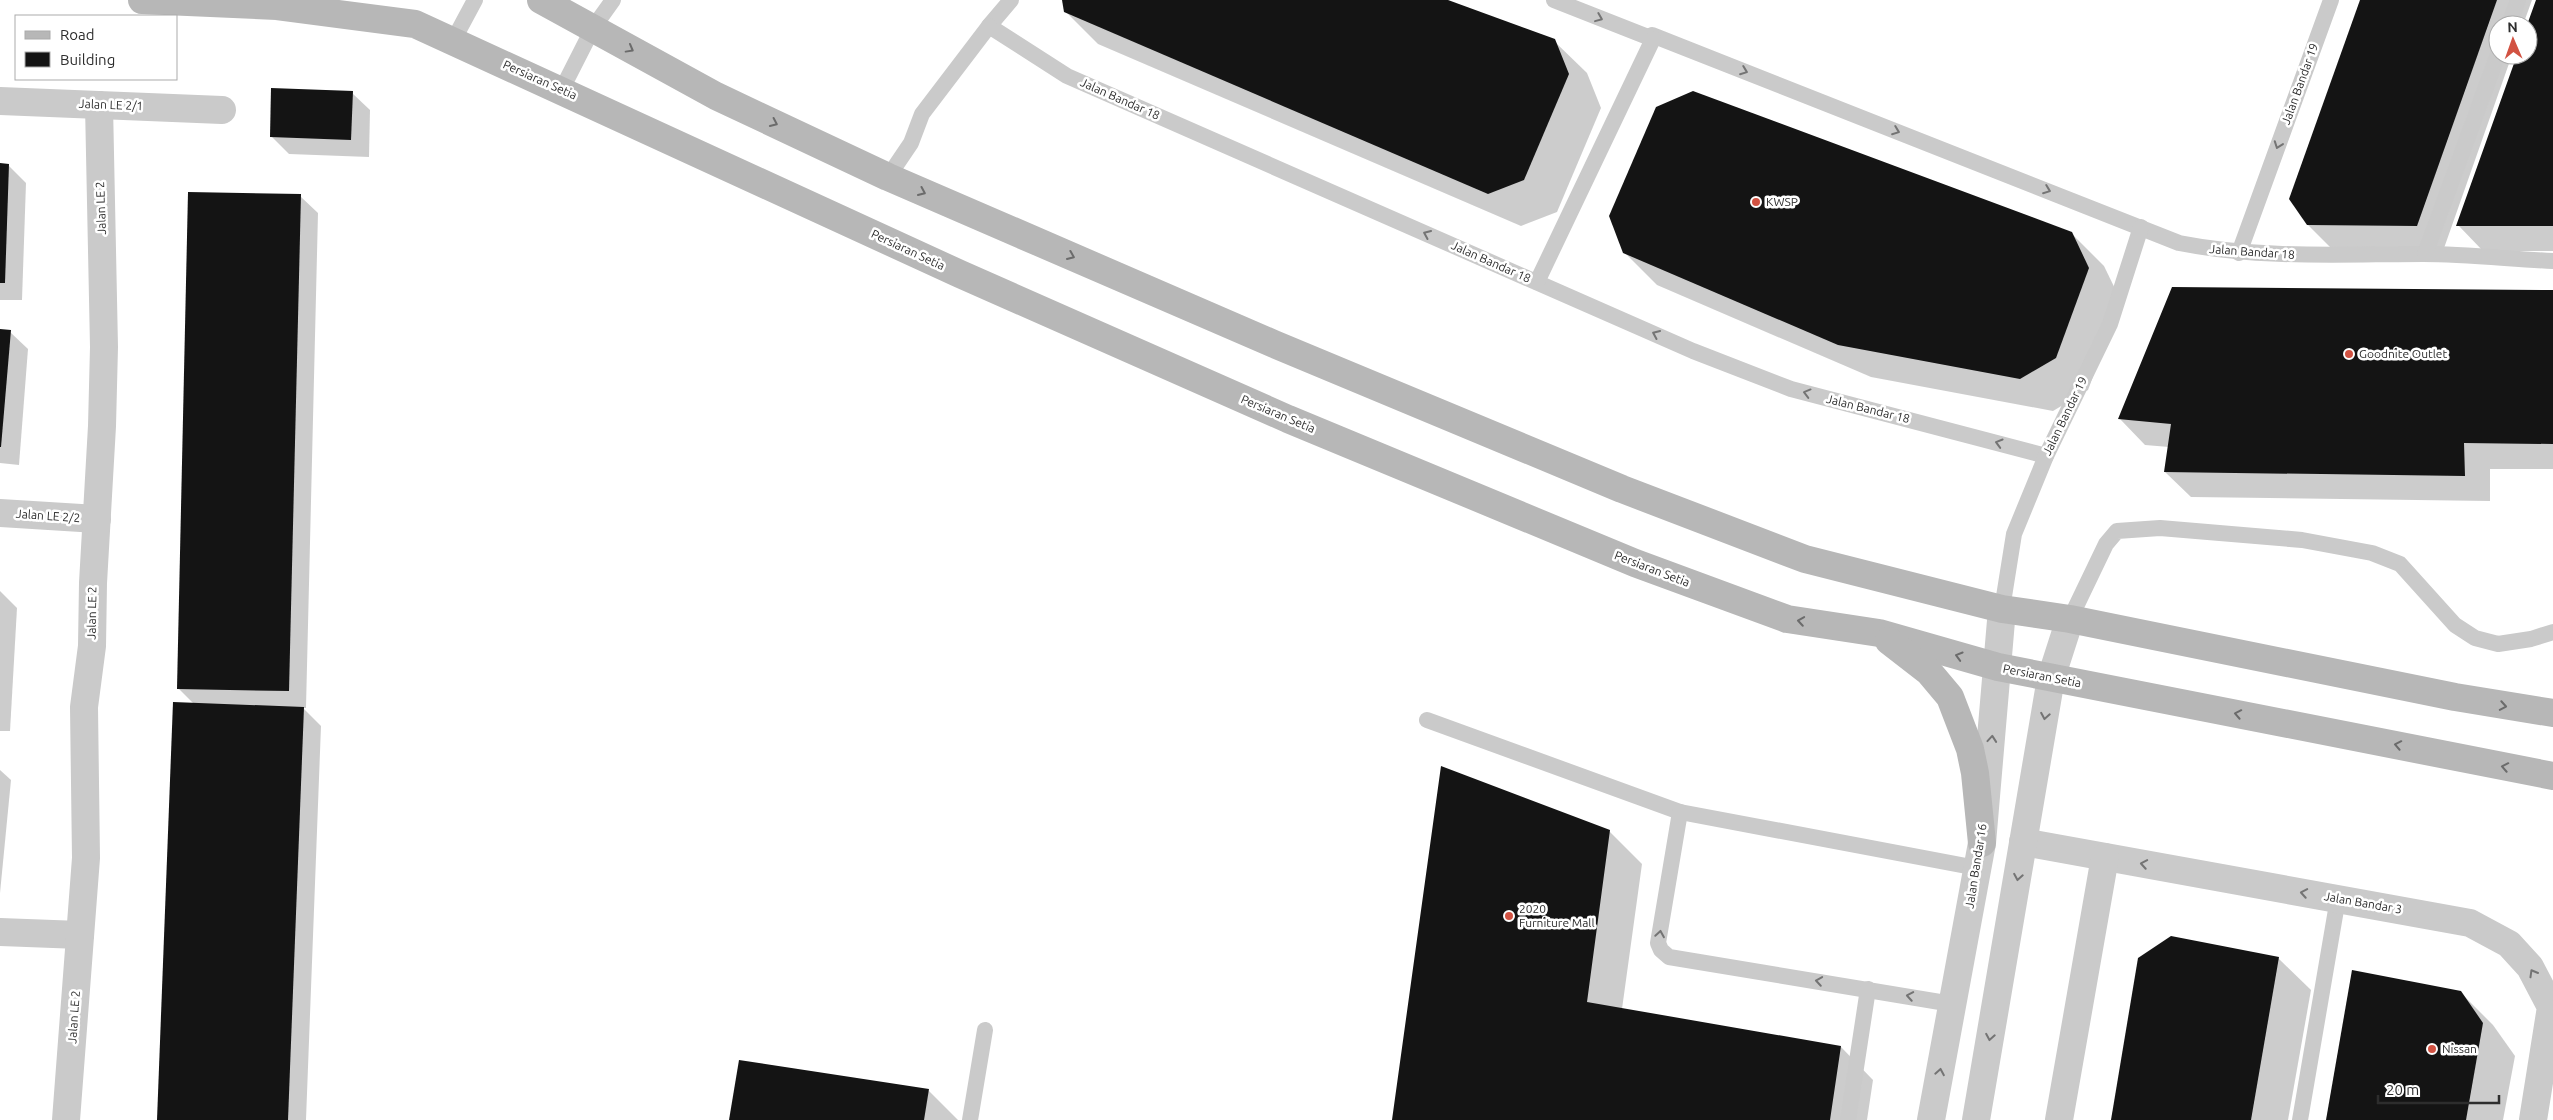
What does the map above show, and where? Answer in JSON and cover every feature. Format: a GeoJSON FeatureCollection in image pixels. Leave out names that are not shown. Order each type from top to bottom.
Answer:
{"type":"FeatureCollection","features":[{"type":"Feature","properties":{"kind":"street","name":"Persiaran Setia"},"geometry":{"type":"LineString","coordinates":[[142,0],[277,6],[414,24],[562,90],[960,274],[1288,419],[1635,564],[1787,619],[1880,633],[1998,667],[2553,776]]}},
{"type":"Feature","properties":{"kind":"street"},"geometry":{"type":"LineString","coordinates":[[541,0],[716,96],[888,177],[1256,336],[1622,489],[1805,559],[2002,609],[2070,619],[2455,697],[2553,713]]}},
{"type":"Feature","properties":{"kind":"street","name":"Jalan LE 2/1"},"geometry":{"type":"LineString","coordinates":[[0,100],[222,110]]}},
{"type":"Feature","properties":{"kind":"street","name":"Jalan LE 2"},"geometry":{"type":"LineString","coordinates":[[66,1120],[86,858],[84,707],[92,646],[104,347],[99,105]]}},
{"type":"Feature","properties":{"kind":"street","name":"Jalan LE 2/2"},"geometry":{"type":"LineString","coordinates":[[0,513],[97,520]]}},
{"type":"Feature","properties":{"kind":"street","name":"Jalan Bandar 16"},"geometry":{"type":"LineString","coordinates":[[1931,1120],[1979,855],[2002,609]]}},
{"type":"Feature","properties":{"kind":"street"},"geometry":{"type":"LineString","coordinates":[[1976,1120],[2051,678],[2070,619]]}},
{"type":"Feature","properties":{"kind":"street"},"geometry":{"type":"LineString","coordinates":[[1880,633],[1929,672],[1950,697],[1970,749],[1974,773],[1979,855]]}},
{"type":"Feature","properties":{"kind":"street","name":"Jalan Bandar 3"},"geometry":{"type":"LineString","coordinates":[[2023,842],[2470,923],[2509,944],[2530,967],[2551,1008],[2533,1120]]}},
{"type":"Feature","properties":{"kind":"street"},"geometry":{"type":"LineString","coordinates":[[2059,1120],[2105,857]]}},
{"type":"Feature","properties":{"kind":"street"},"geometry":{"type":"LineString","coordinates":[[0,932],[80,935]]}},
{"type":"Feature","properties":{"kind":"lane"},"geometry":{"type":"LineString","coordinates":[[453,41],[475,0]]}},
{"type":"Feature","properties":{"kind":"lane"},"geometry":{"type":"LineString","coordinates":[[562,90],[593,28],[612,0]]}},
{"type":"Feature","properties":{"kind":"lane"},"geometry":{"type":"LineString","coordinates":[[888,177],[911,143],[922,114],[1011,0]]}},
{"type":"Feature","properties":{"kind":"lane","name":"Jalan Bandar 18"},"geometry":{"type":"LineString","coordinates":[[1554,0],[1653,39],[1652,35],[2180,243],[2239,253],[2287,256],[2426,254],[2553,261]]}},
{"type":"Feature","properties":{"kind":"lane","name":"Jalan Bandar 19"},"geometry":{"type":"LineString","coordinates":[[2239,253],[2331,0]]}},
{"type":"Feature","properties":{"kind":"lane"},"geometry":{"type":"LineString","coordinates":[[2512,15],[2518,0]]}},
{"type":"Feature","properties":{"kind":"lane","name":"Jalan Bandar 18"},"geometry":{"type":"LineString","coordinates":[[989,26],[1067,76],[1693,351],[1791,389],[2046,456]]}},
{"type":"Feature","properties":{"kind":"lane"},"geometry":{"type":"LineString","coordinates":[[1537,282],[1653,39]]}},
{"type":"Feature","properties":{"kind":"lane"},"geometry":{"type":"LineString","coordinates":[[2426,254],[2494,65]]}},
{"type":"Feature","properties":{"kind":"lane","name":"Jalan Bandar 19"},"geometry":{"type":"LineString","coordinates":[[2002,609],[2014,534],[2046,456],[2110,324],[2141,227]]}},
{"type":"Feature","properties":{"kind":"lane"},"geometry":{"type":"LineString","coordinates":[[2070,619],[2106,544],[2118,531],[2160,528],[2302,540],[2372,553],[2400,564],[2454,625],[2475,638],[2498,644],[2531,639],[2553,632]]}},
{"type":"Feature","properties":{"kind":"lane"},"geometry":{"type":"LineString","coordinates":[[1427,720],[1680,812],[1979,855]]}},
{"type":"Feature","properties":{"kind":"lane"},"geometry":{"type":"LineString","coordinates":[[1680,812],[1658,943],[1661,950],[1669,957],[1868,988],[1952,1004]]}},
{"type":"Feature","properties":{"kind":"lane"},"geometry":{"type":"LineString","coordinates":[[2300,1120],[2338,898]]}},
{"type":"Feature","properties":{"kind":"lane"},"geometry":{"type":"LineString","coordinates":[[1848,1120],[1868,988]]}},
{"type":"Feature","properties":{"kind":"lane"},"geometry":{"type":"LineString","coordinates":[[970,1120],[985,1030]]}},
{"type":"Feature","properties":{"kind":"building"},"geometry":{"type":"Polygon","coordinates":[[[1062,0],[1448,0],[1555,39],[1569,74],[1524,180],[1488,194],[1064,12],[1062,0]]]}},
{"type":"Feature","properties":{"kind":"building"},"geometry":{"type":"Polygon","coordinates":[[[2360,0],[2497,0],[2492,15],[2488,15],[2488,25],[2417,226],[2307,225],[2289,199],[2360,0]]]}},
{"type":"Feature","properties":{"kind":"building"},"geometry":{"type":"Polygon","coordinates":[[[2536,0],[2553,0],[2553,226],[2456,226],[2513,65],[2538,65],[2538,15],[2531,15],[2536,0]]]}},
{"type":"Feature","properties":{"kind":"building"},"geometry":{"type":"Polygon","coordinates":[[[271,88],[353,91],[351,140],[270,137],[271,88]]]}},
{"type":"Feature","properties":{"kind":"building"},"geometry":{"type":"Polygon","coordinates":[[[1693,91],[2072,232],[2089,268],[2056,358],[2020,379],[1838,345],[1623,253],[1609,216],[1656,107],[1693,91]]]}},
{"type":"Feature","properties":{"kind":"building"},"geometry":{"type":"Polygon","coordinates":[[[0,163],[9,164],[5,283],[0,283],[0,163]]]}},
{"type":"Feature","properties":{"kind":"building"},"geometry":{"type":"Polygon","coordinates":[[[188,192],[301,194],[289,691],[177,689],[188,192]]]}},
{"type":"Feature","properties":{"kind":"building","name":"Goodnite Outlet"},"geometry":{"type":"Polygon","coordinates":[[[2172,287],[2553,290],[2553,444],[2464,443],[2465,476],[2164,472],[2171,424],[2118,419],[2172,287]]]}},
{"type":"Feature","properties":{"kind":"building"},"geometry":{"type":"Polygon","coordinates":[[[0,329],[11,330],[1,447],[0,447],[0,329]]]}},
{"type":"Feature","properties":{"kind":"building"},"geometry":{"type":"Polygon","coordinates":[[[173,702],[304,707],[288,1120],[157,1120],[173,702]]]}},
{"type":"Feature","properties":{"kind":"building","name":"2020 Furniture Mall"},"geometry":{"type":"Polygon","coordinates":[[[1441,766],[1610,830],[1587,1002],[1841,1046],[1830,1120],[1392,1120],[1441,766]]]}},
{"type":"Feature","properties":{"kind":"building"},"geometry":{"type":"Polygon","coordinates":[[[2171,936],[2279,957],[2251,1120],[2111,1120],[2138,958],[2171,936]]]}},
{"type":"Feature","properties":{"kind":"building"},"geometry":{"type":"Polygon","coordinates":[[[2352,970],[2461,991],[2483,1023],[2466,1120],[2326,1120],[2352,970]]]}},
{"type":"Feature","properties":{"kind":"building"},"geometry":{"type":"Polygon","coordinates":[[[739,1060],[929,1089],[924,1120],[729,1120],[739,1060]]]}},
{"type":"Feature","properties":{"kind":"place","name":"KWSP"},"geometry":{"type":"Point","coordinates":[1756,202]}},
{"type":"Feature","properties":{"kind":"place","name":"Goodnite Outlet"},"geometry":{"type":"Point","coordinates":[2349,354]}},
{"type":"Feature","properties":{"kind":"place","name":"2020 Furniture Mall"},"geometry":{"type":"Point","coordinates":[1509,916]}},
{"type":"Feature","properties":{"kind":"place","name":"Nissan"},"geometry":{"type":"Point","coordinates":[2432,1049]}}]}
